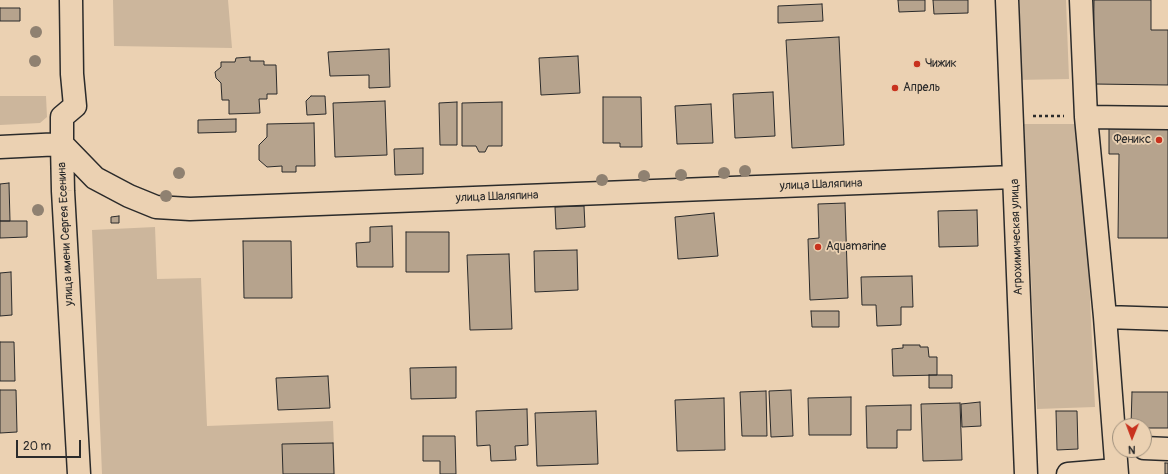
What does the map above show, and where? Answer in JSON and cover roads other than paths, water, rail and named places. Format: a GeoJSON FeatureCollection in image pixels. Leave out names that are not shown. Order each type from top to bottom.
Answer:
{"type":"FeatureCollection","features":[{"type":"Feature","properties":{"kind":"street","name":"улица имени Сергея Есенина"},"geometry":{"type":"LineString","coordinates":[[71,0],[72,74],[75,106],[62,117],[62,144],[63,190],[79,474]]}},
{"type":"Feature","properties":{"kind":"street","name":"Агрохимическая улица"},"geometry":{"type":"LineString","coordinates":[[1007,0],[1026,474]]}},
{"type":"Feature","properties":{"kind":"street"},"geometry":{"type":"LineString","coordinates":[[1081,0],[1086,117],[1115,418]]}},
{"type":"Feature","properties":{"kind":"street"},"geometry":{"type":"LineString","coordinates":[[1086,117],[1168,118]]}},
{"type":"Feature","properties":{"kind":"street"},"geometry":{"type":"LineString","coordinates":[[0,147],[62,144]]}},
{"type":"Feature","properties":{"kind":"street","name":"улица Шаляпина"},"geometry":{"type":"LineString","coordinates":[[62,144],[95,178],[129,196],[156,207],[190,209],[1014,177]]}},
{"type":"Feature","properties":{"kind":"street"},"geometry":{"type":"LineString","coordinates":[[1104,317],[1168,319]]}},
{"type":"Feature","properties":{"kind":"street"},"geometry":{"type":"LineString","coordinates":[[1152,448],[1168,449]]}},
{"type":"Feature","properties":{"kind":"street"},"geometry":{"type":"LineString","coordinates":[[1068,474],[1116,472],[1117,458]]}},
{"type":"Feature","properties":{"kind":"place","name":"Чижик"},"geometry":{"type":"Point","coordinates":[917,64]}},
{"type":"Feature","properties":{"kind":"place","name":"Апрель"},"geometry":{"type":"Point","coordinates":[895,88]}},
{"type":"Feature","properties":{"kind":"place","name":"Феникс"},"geometry":{"type":"Point","coordinates":[1159,140]}},
{"type":"Feature","properties":{"kind":"place","name":"Aquamarine"},"geometry":{"type":"Point","coordinates":[818,247]}}]}
